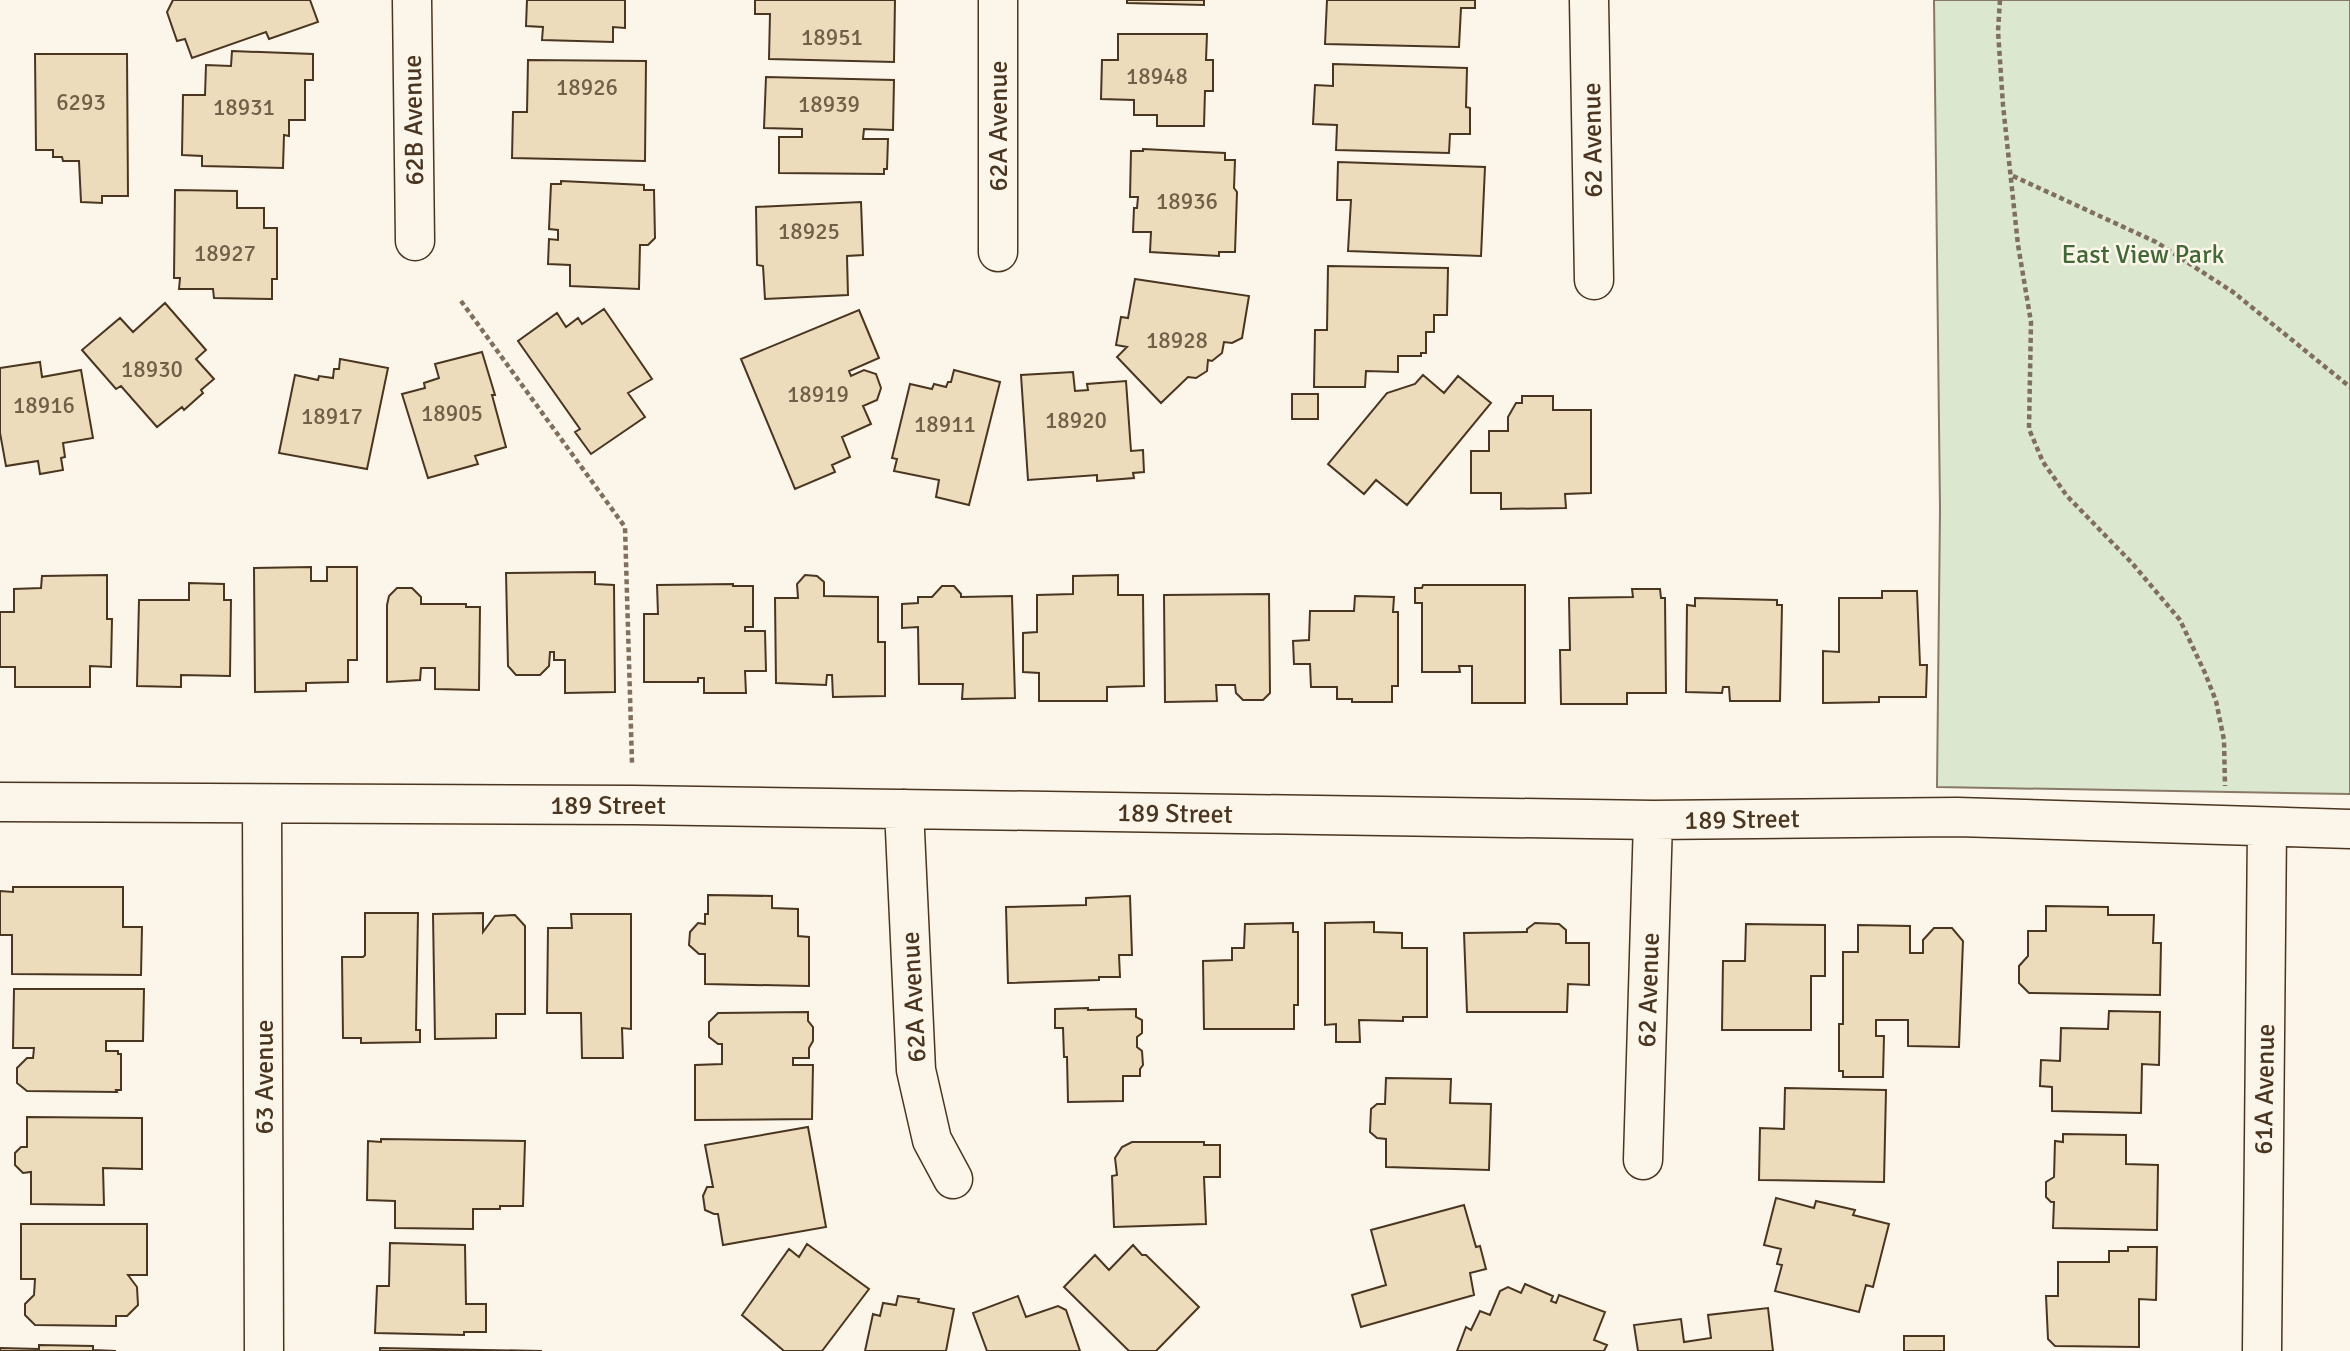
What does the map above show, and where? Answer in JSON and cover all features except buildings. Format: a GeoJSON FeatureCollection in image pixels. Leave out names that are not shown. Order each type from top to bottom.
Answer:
{"type":"FeatureCollection","features":[{"type":"Feature","properties":{"kind":"street","name":"62B Avenue"},"geometry":{"type":"LineString","coordinates":[[412,0],[415,241]]}},
{"type":"Feature","properties":{"kind":"street","name":"62A Avenue"},"geometry":{"type":"LineString","coordinates":[[998,0],[998,251]]}},
{"type":"Feature","properties":{"kind":"street","name":"62 Avenue"},"geometry":{"type":"LineString","coordinates":[[1589,0],[1594,280]]}},
{"type":"Feature","properties":{"kind":"street","name":"189 Street"},"geometry":{"type":"LineString","coordinates":[[0,802],[634,805],[1653,820],[1956,817],[2350,829]]}},
{"type":"Feature","properties":{"kind":"street","name":"63 Avenue"},"geometry":{"type":"LineString","coordinates":[[262,804],[264,1351]]}},
{"type":"Feature","properties":{"kind":"street","name":"62A Avenue"},"geometry":{"type":"LineString","coordinates":[[904,809],[916,1070],[932,1140],[953,1179]]}},
{"type":"Feature","properties":{"kind":"street","name":"62 Avenue"},"geometry":{"type":"LineString","coordinates":[[1643,1160],[1653,820]]}},
{"type":"Feature","properties":{"kind":"street","name":"61A Avenue"},"geometry":{"type":"LineString","coordinates":[[2262,1351],[2267,827]]}},
{"type":"Feature","properties":{"kind":"path"},"geometry":{"type":"LineString","coordinates":[[2000,0],[1998,31],[2003,104],[2018,245],[2031,322],[2029,429],[2043,462],[2067,496],[2132,563],[2180,620],[2206,673],[2216,701],[2224,740],[2225,786]]}},
{"type":"Feature","properties":{"kind":"path"},"geometry":{"type":"LineString","coordinates":[[2012,176],[2156,242],[2233,292],[2350,387]]}},
{"type":"Feature","properties":{"kind":"path"},"geometry":{"type":"LineString","coordinates":[[461,301],[625,527],[632,768]]}},
{"type":"Feature","properties":{"kind":"green space","name":"East View Park"},"geometry":{"type":"Polygon","coordinates":[[[1934,0],[2350,0],[2350,794],[1937,787],[1940,509],[1934,0]]]}}]}
